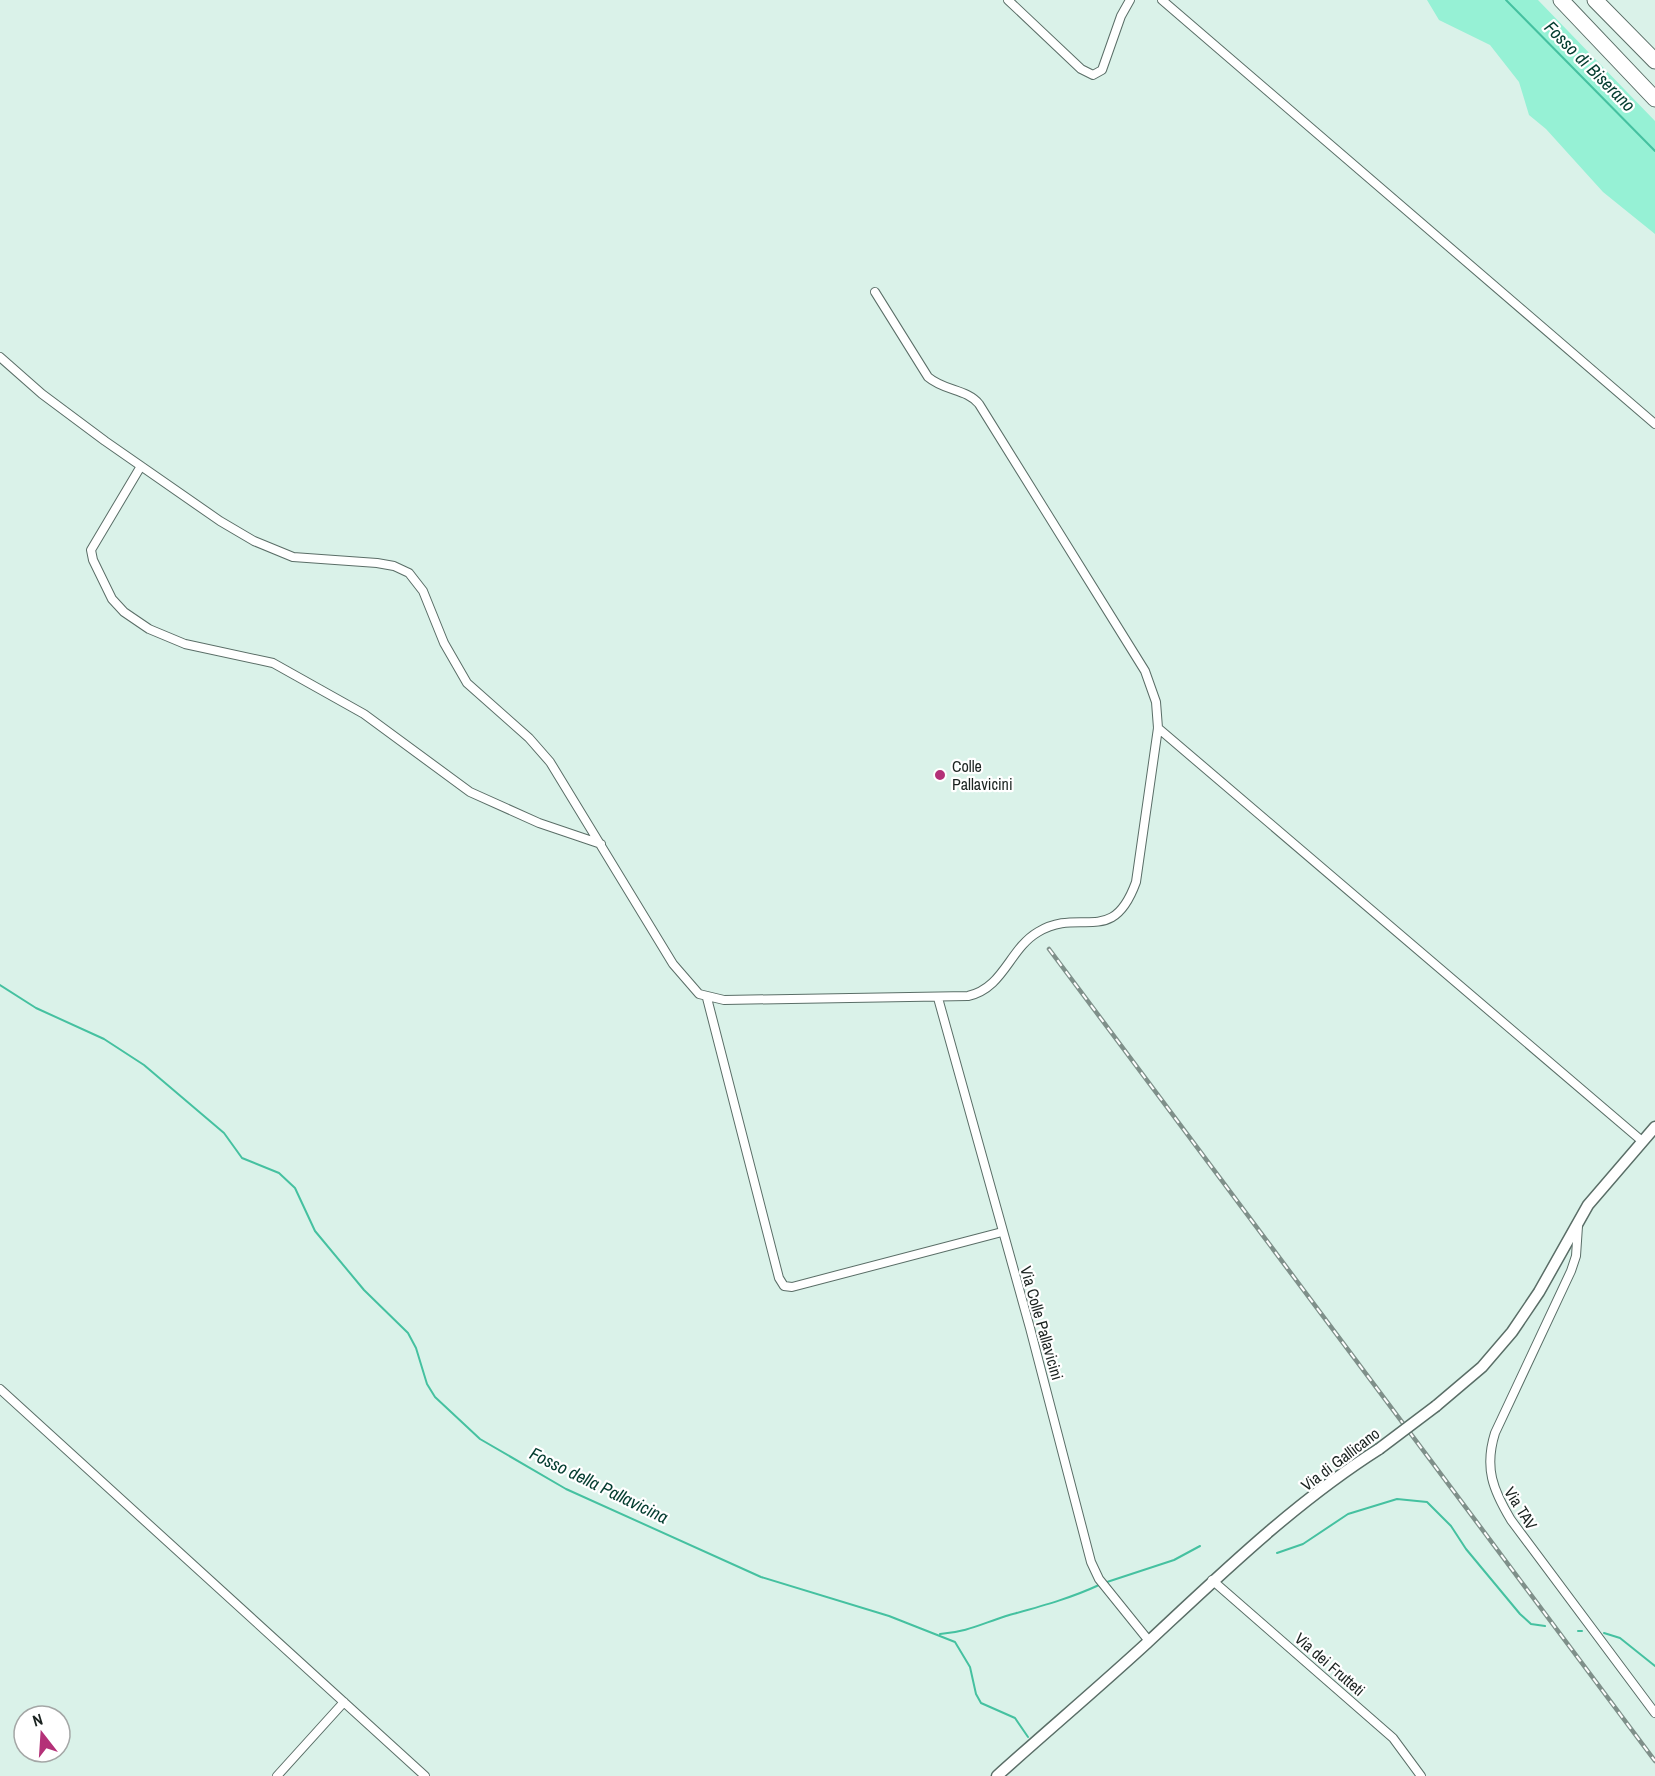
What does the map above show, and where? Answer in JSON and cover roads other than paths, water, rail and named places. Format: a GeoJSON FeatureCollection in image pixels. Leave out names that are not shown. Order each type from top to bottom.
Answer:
{"type":"FeatureCollection","features":[{"type":"Feature","properties":{"kind":"highway"},"geometry":{"type":"LineString","coordinates":[[1561,0],[1655,99]]}},
{"type":"Feature","properties":{"kind":"highway"},"geometry":{"type":"LineString","coordinates":[[1595,0],[1655,61]]}},
{"type":"Feature","properties":{"kind":"street"},"geometry":{"type":"LineString","coordinates":[[1008,0],[1081,69],[1093,75],[1102,70],[1121,15],[1130,0]]}},
{"type":"Feature","properties":{"kind":"street"},"geometry":{"type":"LineString","coordinates":[[1162,0],[1655,424]]}},
{"type":"Feature","properties":{"kind":"street"},"geometry":{"type":"LineString","coordinates":[[0,357],[42,394],[141,466],[220,521],[270,549],[313,560],[389,565],[409,573],[423,591],[444,644],[460,674],[481,697],[529,738],[547,758],[669,958],[690,985],[707,998],[733,1000],[968,996],[988,988],[1032,936],[1046,928],[1065,922],[1102,922],[1114,917],[1124,907],[1136,882],[1158,728],[1156,702],[1145,671],[979,404],[969,395],[940,386],[928,376],[875,292]]}},
{"type":"Feature","properties":{"kind":"street"},"geometry":{"type":"LineString","coordinates":[[141,466],[91,550],[105,588],[124,612],[149,629],[177,641],[273,663],[364,714],[470,792],[539,824],[601,844]]}},
{"type":"Feature","properties":{"kind":"street"},"geometry":{"type":"LineString","coordinates":[[1158,728],[1642,1141]]}},
{"type":"Feature","properties":{"kind":"street"},"geometry":{"type":"LineString","coordinates":[[707,998],[779,1278],[784,1286],[792,1287],[1002,1232]]}},
{"type":"Feature","properties":{"kind":"street","name":"Via Colle Pallavicini"},"geometry":{"type":"LineString","coordinates":[[938,998],[1039,1359],[1091,1562],[1099,1579],[1149,1641]]}},
{"type":"Feature","properties":{"kind":"street","name":"Via di Gallicano"},"geometry":{"type":"LineString","coordinates":[[997,1776],[1149,1641],[1212,1580],[1289,1516],[1436,1406],[1482,1367],[1512,1332],[1539,1292],[1578,1221],[1602,1187],[1655,1127]]}},
{"type":"Feature","properties":{"kind":"street","name":"Via TAV"},"geometry":{"type":"LineString","coordinates":[[1578,1221],[1573,1266],[1498,1425],[1490,1451],[1489,1471],[1495,1494],[1511,1520],[1655,1713]]}},
{"type":"Feature","properties":{"kind":"street"},"geometry":{"type":"LineString","coordinates":[[0,1389],[425,1776]]}},
{"type":"Feature","properties":{"kind":"street","name":"Via dei Frutteti"},"geometry":{"type":"LineString","coordinates":[[1212,1580],[1393,1738],[1421,1776]]}},
{"type":"Feature","properties":{"kind":"street"},"geometry":{"type":"LineString","coordinates":[[277,1776],[344,1702]]}},
{"type":"Feature","properties":{"kind":"waterway","name":"Fosso di Biserano"},"geometry":{"type":"LineString","coordinates":[[1506,0],[1655,151]]}},
{"type":"Feature","properties":{"kind":"waterway","name":"Fosso della Pallavicina"},"geometry":{"type":"LineString","coordinates":[[0,985],[36,1008],[104,1039],[144,1065],[224,1133],[242,1158],[279,1173],[295,1188],[315,1231],[364,1290],[408,1333],[416,1348],[427,1384],[435,1397],[480,1439],[566,1489],[761,1577],[889,1616],[955,1642],[970,1667],[976,1694],[981,1703],[1015,1718],[1028,1737]]}},
{"type":"Feature","properties":{"kind":"waterway"},"geometry":{"type":"LineString","coordinates":[[1277,1553],[1303,1544],[1348,1514],[1397,1499],[1427,1502],[1451,1526],[1466,1549],[1520,1614],[1531,1624],[1545,1626]]}},
{"type":"Feature","properties":{"kind":"waterway"},"geometry":{"type":"LineString","coordinates":[[1107,1582],[1174,1560],[1200,1546]]}},
{"type":"Feature","properties":{"kind":"waterway"},"geometry":{"type":"LineString","coordinates":[[940,1634],[974,1627],[1065,1599],[1099,1585]]}},
{"type":"Feature","properties":{"kind":"waterway"},"geometry":{"type":"LineString","coordinates":[[1604,1633],[1620,1638],[1655,1666]]}},
{"type":"Feature","properties":{"kind":"railway"},"geometry":{"type":"LineString","coordinates":[[1049,949],[1655,1761]]}},
{"type":"Feature","properties":{"kind":"place","name":"Colle Pallavicini"},"geometry":{"type":"Point","coordinates":[940,775]}}]}
